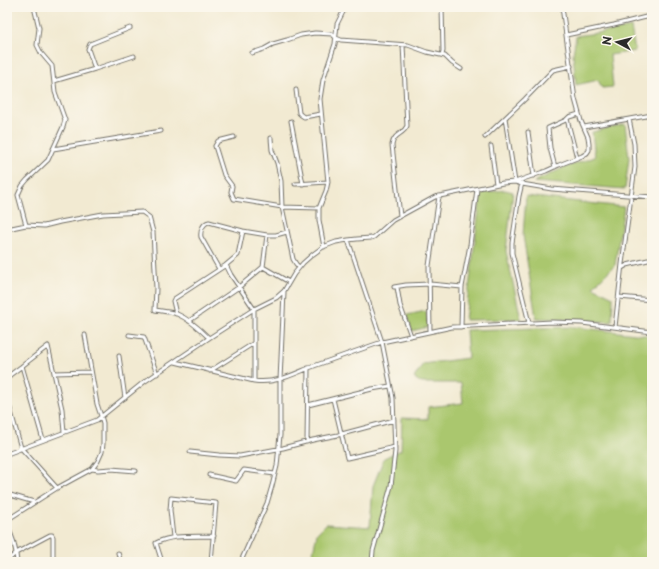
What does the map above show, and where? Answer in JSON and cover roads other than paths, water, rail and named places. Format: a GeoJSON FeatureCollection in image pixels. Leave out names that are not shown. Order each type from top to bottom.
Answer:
{"type":"FeatureCollection","features":[{"type":"Feature","properties":{"kind":"street"},"geometry":{"type":"LineString","coordinates":[[26,225],[18,195],[22,186],[27,180],[48,160],[65,120],[56,92],[52,66],[41,53],[37,45],[39,28],[34,7]]}},
{"type":"Feature","properties":{"kind":"street"},"geometry":{"type":"LineString","coordinates":[[324,247],[318,220],[319,208],[328,182],[320,99],[323,80],[335,44],[337,24],[343,12],[343,7]]}},
{"type":"Feature","properties":{"kind":"street"},"geometry":{"type":"LineString","coordinates":[[442,7],[444,51],[442,55]]}},
{"type":"Feature","properties":{"kind":"street"},"geometry":{"type":"LineString","coordinates":[[7,454],[97,420],[157,374],[209,338],[254,309],[276,298],[284,291],[302,263],[324,247],[336,242],[374,237],[388,224],[400,216],[439,196],[496,184],[515,182],[534,176],[587,153],[589,150],[588,137],[575,99],[562,7]]}},
{"type":"Feature","properties":{"kind":"street"},"geometry":{"type":"LineString","coordinates":[[566,35],[646,17],[652,19]]}},
{"type":"Feature","properties":{"kind":"street"},"geometry":{"type":"LineString","coordinates":[[95,69],[88,49],[90,44],[130,28]]}},
{"type":"Feature","properties":{"kind":"street"},"geometry":{"type":"LineString","coordinates":[[252,54],[273,44],[301,35],[315,33],[332,34],[341,40],[408,45],[427,52],[445,56],[461,69]]}},
{"type":"Feature","properties":{"kind":"street"},"geometry":{"type":"LineString","coordinates":[[400,216],[392,145],[395,137],[405,130],[407,126],[403,45]]}},
{"type":"Feature","properties":{"kind":"street"},"geometry":{"type":"LineString","coordinates":[[54,81],[134,56]]}},
{"type":"Feature","properties":{"kind":"street"},"geometry":{"type":"LineString","coordinates":[[485,137],[525,100],[553,70],[571,66]]}},
{"type":"Feature","properties":{"kind":"street"},"geometry":{"type":"LineString","coordinates":[[296,90],[299,112],[301,115],[321,114]]}},
{"type":"Feature","properties":{"kind":"street"},"geometry":{"type":"LineString","coordinates":[[555,167],[550,148],[548,128],[579,114]]}},
{"type":"Feature","properties":{"kind":"street"},"geometry":{"type":"LineString","coordinates":[[584,127],[652,115]]}},
{"type":"Feature","properties":{"kind":"street"},"geometry":{"type":"LineString","coordinates":[[505,118],[515,182]]}},
{"type":"Feature","properties":{"kind":"street"},"geometry":{"type":"LineString","coordinates":[[567,119],[577,158]]}},
{"type":"Feature","properties":{"kind":"street"},"geometry":{"type":"LineString","coordinates":[[615,327],[635,167],[634,144],[629,119]]}},
{"type":"Feature","properties":{"kind":"street"},"geometry":{"type":"LineString","coordinates":[[291,121],[302,184]]}},
{"type":"Feature","properties":{"kind":"street"},"geometry":{"type":"LineString","coordinates":[[53,149],[161,131]]}},
{"type":"Feature","properties":{"kind":"street"},"geometry":{"type":"LineString","coordinates":[[528,132],[534,176]]}},
{"type":"Feature","properties":{"kind":"street"},"geometry":{"type":"LineString","coordinates":[[234,137],[218,141],[215,146],[224,175],[232,186],[234,199],[282,207],[319,208]]}},
{"type":"Feature","properties":{"kind":"street"},"geometry":{"type":"LineString","coordinates":[[271,138],[272,150],[281,181],[282,207],[287,232],[293,259],[299,267]]}},
{"type":"Feature","properties":{"kind":"street"},"geometry":{"type":"LineString","coordinates":[[491,146],[496,184]]}},
{"type":"Feature","properties":{"kind":"street"},"geometry":{"type":"LineString","coordinates":[[522,179],[512,242],[512,253],[529,324]]}},
{"type":"Feature","properties":{"kind":"street"},"geometry":{"type":"LineString","coordinates":[[296,184],[328,182]]}},
{"type":"Feature","properties":{"kind":"street"},"geometry":{"type":"LineString","coordinates":[[515,182],[552,189],[652,197]]}},
{"type":"Feature","properties":{"kind":"street"},"geometry":{"type":"LineString","coordinates":[[461,327],[462,287],[470,245],[477,189]]}},
{"type":"Feature","properties":{"kind":"street"},"geometry":{"type":"LineString","coordinates":[[430,331],[429,266],[439,196]]}},
{"type":"Feature","properties":{"kind":"street"},"geometry":{"type":"LineString","coordinates":[[7,229],[26,225],[44,226],[103,214],[142,212],[149,217],[152,232],[156,288],[155,310],[176,314],[189,321],[209,338]]}},
{"type":"Feature","properties":{"kind":"street"},"geometry":{"type":"LineString","coordinates":[[219,269],[200,236],[204,224],[209,222],[243,231],[267,235],[276,235],[287,232]]}},
{"type":"Feature","properties":{"kind":"street"},"geometry":{"type":"LineString","coordinates":[[176,314],[174,300],[226,265],[238,255],[243,231]]}},
{"type":"Feature","properties":{"kind":"street"},"geometry":{"type":"LineString","coordinates":[[189,321],[239,287],[263,267],[267,235]]}},
{"type":"Feature","properties":{"kind":"street"},"geometry":{"type":"LineString","coordinates":[[348,240],[382,342],[393,398],[395,447],[391,486],[373,551],[372,562]]}},
{"type":"Feature","properties":{"kind":"street"},"geometry":{"type":"LineString","coordinates":[[622,268],[626,265],[652,259]]}},
{"type":"Feature","properties":{"kind":"street"},"geometry":{"type":"LineString","coordinates":[[226,265],[254,309],[254,381]]}},
{"type":"Feature","properties":{"kind":"street"},"geometry":{"type":"LineString","coordinates":[[263,267],[289,282]]}},
{"type":"Feature","properties":{"kind":"street"},"geometry":{"type":"LineString","coordinates":[[411,336],[400,305],[396,287],[430,284],[462,287]]}},
{"type":"Feature","properties":{"kind":"street"},"geometry":{"type":"LineString","coordinates":[[239,562],[267,503],[275,474],[280,434],[280,380],[284,291]]}},
{"type":"Feature","properties":{"kind":"street"},"geometry":{"type":"LineString","coordinates":[[619,297],[652,300]]}},
{"type":"Feature","properties":{"kind":"street"},"geometry":{"type":"LineString","coordinates":[[175,362],[261,382],[280,380],[308,368],[382,342],[452,327],[575,322],[652,332]]}},
{"type":"Feature","properties":{"kind":"street"},"geometry":{"type":"LineString","coordinates":[[7,520],[57,488],[92,469],[102,452],[104,435],[102,416],[97,404],[85,335]]}},
{"type":"Feature","properties":{"kind":"street"},"geometry":{"type":"LineString","coordinates":[[129,335],[144,337],[157,374]]}},
{"type":"Feature","properties":{"kind":"street"},"geometry":{"type":"LineString","coordinates":[[210,371],[254,343]]}},
{"type":"Feature","properties":{"kind":"street"},"geometry":{"type":"LineString","coordinates":[[7,380],[10,374],[48,346],[62,409],[64,432]]}},
{"type":"Feature","properties":{"kind":"street"},"geometry":{"type":"LineString","coordinates":[[119,356],[125,398]]}},
{"type":"Feature","properties":{"kind":"street"},"geometry":{"type":"LineString","coordinates":[[22,366],[43,440]]}},
{"type":"Feature","properties":{"kind":"street"},"geometry":{"type":"LineString","coordinates":[[307,442],[308,368]]}},
{"type":"Feature","properties":{"kind":"street"},"geometry":{"type":"LineString","coordinates":[[54,373],[91,372]]}},
{"type":"Feature","properties":{"kind":"street"},"geometry":{"type":"LineString","coordinates":[[308,405],[390,386]]}},
{"type":"Feature","properties":{"kind":"street"},"geometry":{"type":"LineString","coordinates":[[7,398],[21,448],[57,488]]}},
{"type":"Feature","properties":{"kind":"street"},"geometry":{"type":"LineString","coordinates":[[333,399],[347,458],[395,447]]}},
{"type":"Feature","properties":{"kind":"street"},"geometry":{"type":"LineString","coordinates":[[190,452],[240,456],[279,449],[394,420]]}},
{"type":"Feature","properties":{"kind":"street"},"geometry":{"type":"LineString","coordinates":[[92,469],[136,471]]}},
{"type":"Feature","properties":{"kind":"street"},"geometry":{"type":"LineString","coordinates":[[209,475],[236,481],[244,470],[275,474]]}},
{"type":"Feature","properties":{"kind":"street"},"geometry":{"type":"LineString","coordinates":[[7,494],[34,502]]}},
{"type":"Feature","properties":{"kind":"street"},"geometry":{"type":"LineString","coordinates":[[173,537],[170,498],[216,503],[211,562]]}},
{"type":"Feature","properties":{"kind":"street"},"geometry":{"type":"LineString","coordinates":[[7,526],[12,534],[17,562]]}},
{"type":"Feature","properties":{"kind":"street"},"geometry":{"type":"LineString","coordinates":[[7,561],[16,553],[52,535],[54,546],[53,562]]}},
{"type":"Feature","properties":{"kind":"street"},"geometry":{"type":"LineString","coordinates":[[162,562],[156,543],[162,540],[173,537],[214,536]]}},
{"type":"Feature","properties":{"kind":"street"},"geometry":{"type":"LineString","coordinates":[[118,553],[121,562]]}}]}
